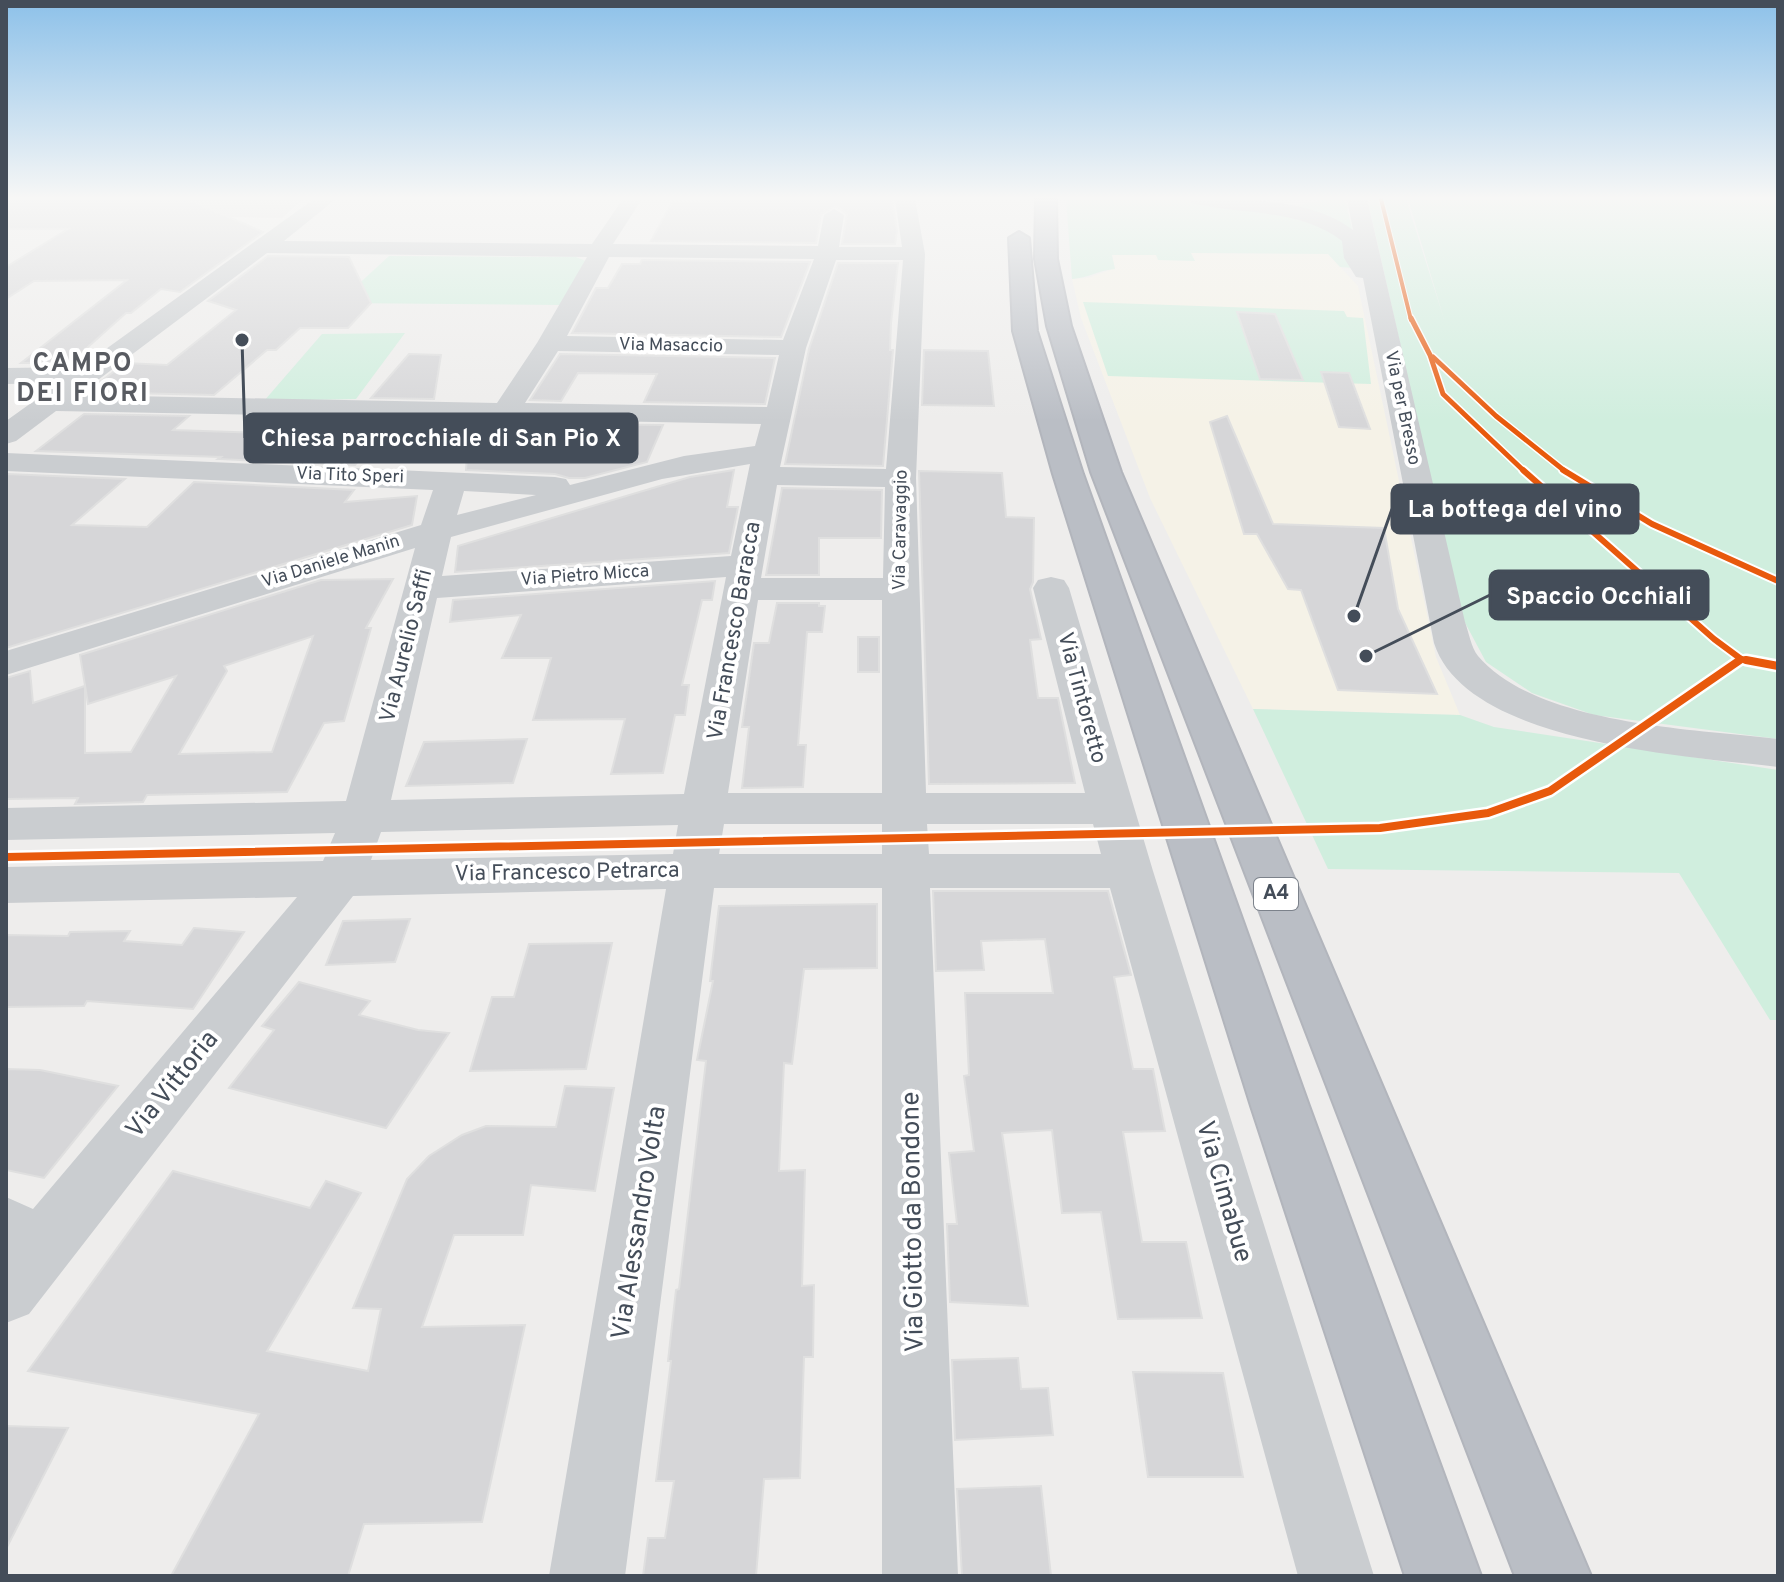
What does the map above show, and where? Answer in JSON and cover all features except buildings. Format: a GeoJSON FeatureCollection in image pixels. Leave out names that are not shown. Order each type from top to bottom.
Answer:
{"type":"FeatureCollection","features":[{"type":"Feature","properties":{"kind":"highway"},"geometry":{"type":"LineString","coordinates":[[1019,273],[1025,331],[1068,474],[1280,1106],[1443,1576]]}},
{"type":"Feature","properties":{"kind":"highway","name":"A4"},"geometry":{"type":"LineString","coordinates":[[1049,273],[1059,326],[1106,472],[1553,1576]]}},
{"type":"Feature","properties":{"kind":"street"},"geometry":{"type":"LineString","coordinates":[[6,435],[227,273]]}},
{"type":"Feature","properties":{"kind":"street"},"geometry":{"type":"LineString","coordinates":[[505,412],[550,343],[589,273]]}},
{"type":"Feature","properties":{"kind":"street","name":"Via Francesco Baracca"},"geometry":{"type":"LineString","coordinates":[[693,871],[765,465],[793,348],[820,273]]}},
{"type":"Feature","properties":{"kind":"street","name":"Via Caravaggio"},"geometry":{"type":"LineString","coordinates":[[906,869],[900,589],[901,478],[913,273]]}},
{"type":"Feature","properties":{"kind":"street"},"geometry":{"type":"LineString","coordinates":[[1365,273],[1376,289]]}},
{"type":"Feature","properties":{"kind":"street","name":"Via per Bresso"},"geometry":{"type":"LineString","coordinates":[[1373,273],[1447,622],[1459,659],[1469,671],[1488,687],[1513,701],[1568,721],[1778,753]]}},
{"type":"Feature","properties":{"kind":"street","name":"Via Masaccio"},"geometry":{"type":"LineString","coordinates":[[550,343],[793,348]]}},
{"type":"Feature","properties":{"kind":"street"},"geometry":{"type":"LineString","coordinates":[[6,376],[87,375]]}},
{"type":"Feature","properties":{"kind":"street"},"geometry":{"type":"LineString","coordinates":[[49,403],[778,416]]}},
{"type":"Feature","properties":{"kind":"street"},"geometry":{"type":"LineString","coordinates":[[659,471],[682,415]]}},
{"type":"Feature","properties":{"kind":"street","name":"Via Daniele Manin"},"geometry":{"type":"LineString","coordinates":[[6,663],[435,530],[659,471],[745,455],[765,465],[901,478]]}},
{"type":"Feature","properties":{"kind":"street","name":"Via Tito Speri"},"geometry":{"type":"LineString","coordinates":[[6,462],[597,488]]}},
{"type":"Feature","properties":{"kind":"street","name":"Via Aurelio Saffi"},"geometry":{"type":"LineString","coordinates":[[340,878],[365,814],[435,530],[452,480]]}},
{"type":"Feature","properties":{"kind":"street","name":"Via Pietro Micca"},"geometry":{"type":"LineString","coordinates":[[423,588],[744,577],[900,589]]}},
{"type":"Feature","properties":{"kind":"street","name":"Via Tintoretto"},"geometry":{"type":"LineString","coordinates":[[1051,588],[1111,808]]}},
{"type":"Feature","properties":{"kind":"street"},"geometry":{"type":"LineString","coordinates":[[6,824],[704,809],[1111,808]]}},
{"type":"Feature","properties":{"kind":"street","name":"Via Cimabue"},"geometry":{"type":"LineString","coordinates":[[1111,808],[1336,1576]]}},
{"type":"Feature","properties":{"kind":"street","name":"Via Giotto da Bondone"},"geometry":{"type":"LineString","coordinates":[[906,869],[920,1576]]}},
{"type":"Feature","properties":{"kind":"street","name":"Via Francesco Petrarca"},"geometry":{"type":"LineString","coordinates":[[6,885],[693,871],[1129,871]]}},
{"type":"Feature","properties":{"kind":"street","name":"Via Alessandro Volta"},"geometry":{"type":"LineString","coordinates":[[587,1576],[693,871]]}},
{"type":"Feature","properties":{"kind":"street","name":"Via Vittoria"},"geometry":{"type":"LineString","coordinates":[[18,1255],[340,878]]}},
{"type":"Feature","properties":{"kind":"shaded area"},"geometry":{"type":"Polygon","coordinates":[[[1102,273],[1346,273],[1358,286],[1436,657],[1460,715],[1253,709],[1150,498],[1081,318],[1072,279],[1102,273]]]}},
{"type":"Feature","properties":{"kind":"green space"},"geometry":{"type":"Polygon","coordinates":[[[371,273],[581,273],[562,305],[338,303],[371,273]]]}},
{"type":"Feature","properties":{"kind":"green space"},"geometry":{"type":"Polygon","coordinates":[[[1072,273],[1098,273],[1083,277],[1072,279],[1072,273]]]}},
{"type":"Feature","properties":{"kind":"green space"},"geometry":{"type":"Polygon","coordinates":[[[1384,273],[1429,273],[1444,319],[1430,273],[1778,273],[1778,739],[1594,715],[1532,693],[1486,662],[1462,617],[1384,273]]]}},
{"type":"Feature","properties":{"kind":"green space"},"geometry":{"type":"Polygon","coordinates":[[[1083,302],[1344,311],[1347,317],[1363,318],[1371,384],[1108,376],[1083,302]]]}},
{"type":"Feature","properties":{"kind":"green space"},"geometry":{"type":"Polygon","coordinates":[[[405,333],[356,399],[264,401],[322,334],[405,333]]]}},
{"type":"Feature","properties":{"kind":"green space"},"geometry":{"type":"Polygon","coordinates":[[[1253,709],[1460,715],[1494,727],[1778,770],[1778,1020],[1770,1020],[1679,873],[1328,869],[1253,709]]]}},
{"type":"Feature","properties":{"kind":"cycle path"},"geometry":{"type":"LineString","coordinates":[[1399,273],[1411,320],[1430,355],[1443,394],[1543,489],[1714,639],[1741,659],[1778,666]]}},
{"type":"Feature","properties":{"kind":"cycle path"},"geometry":{"type":"LineString","coordinates":[[1433,357],[1518,435],[1613,503],[1694,544],[1778,581]]}},
{"type":"Feature","properties":{"kind":"cycle path"},"geometry":{"type":"LineString","coordinates":[[6,857],[1380,828],[1424,823],[1488,813],[1550,791],[1741,659]]}},
{"type":"Feature","properties":{"kind":"place","name":"Chiesa parrocchiale di San Pio X"},"geometry":{"type":"Point","coordinates":[242,340]}},
{"type":"Feature","properties":{"kind":"place","name":"La bottega del vino"},"geometry":{"type":"Point","coordinates":[1354,616]}},
{"type":"Feature","properties":{"kind":"place","name":"Spaccio Occhiali"},"geometry":{"type":"Point","coordinates":[1366,656]}},
{"type":"Feature","properties":{"kind":"district","name":"CAMPO DEI FIORI"},"geometry":{"type":"Point","coordinates":[83,379]}}]}
